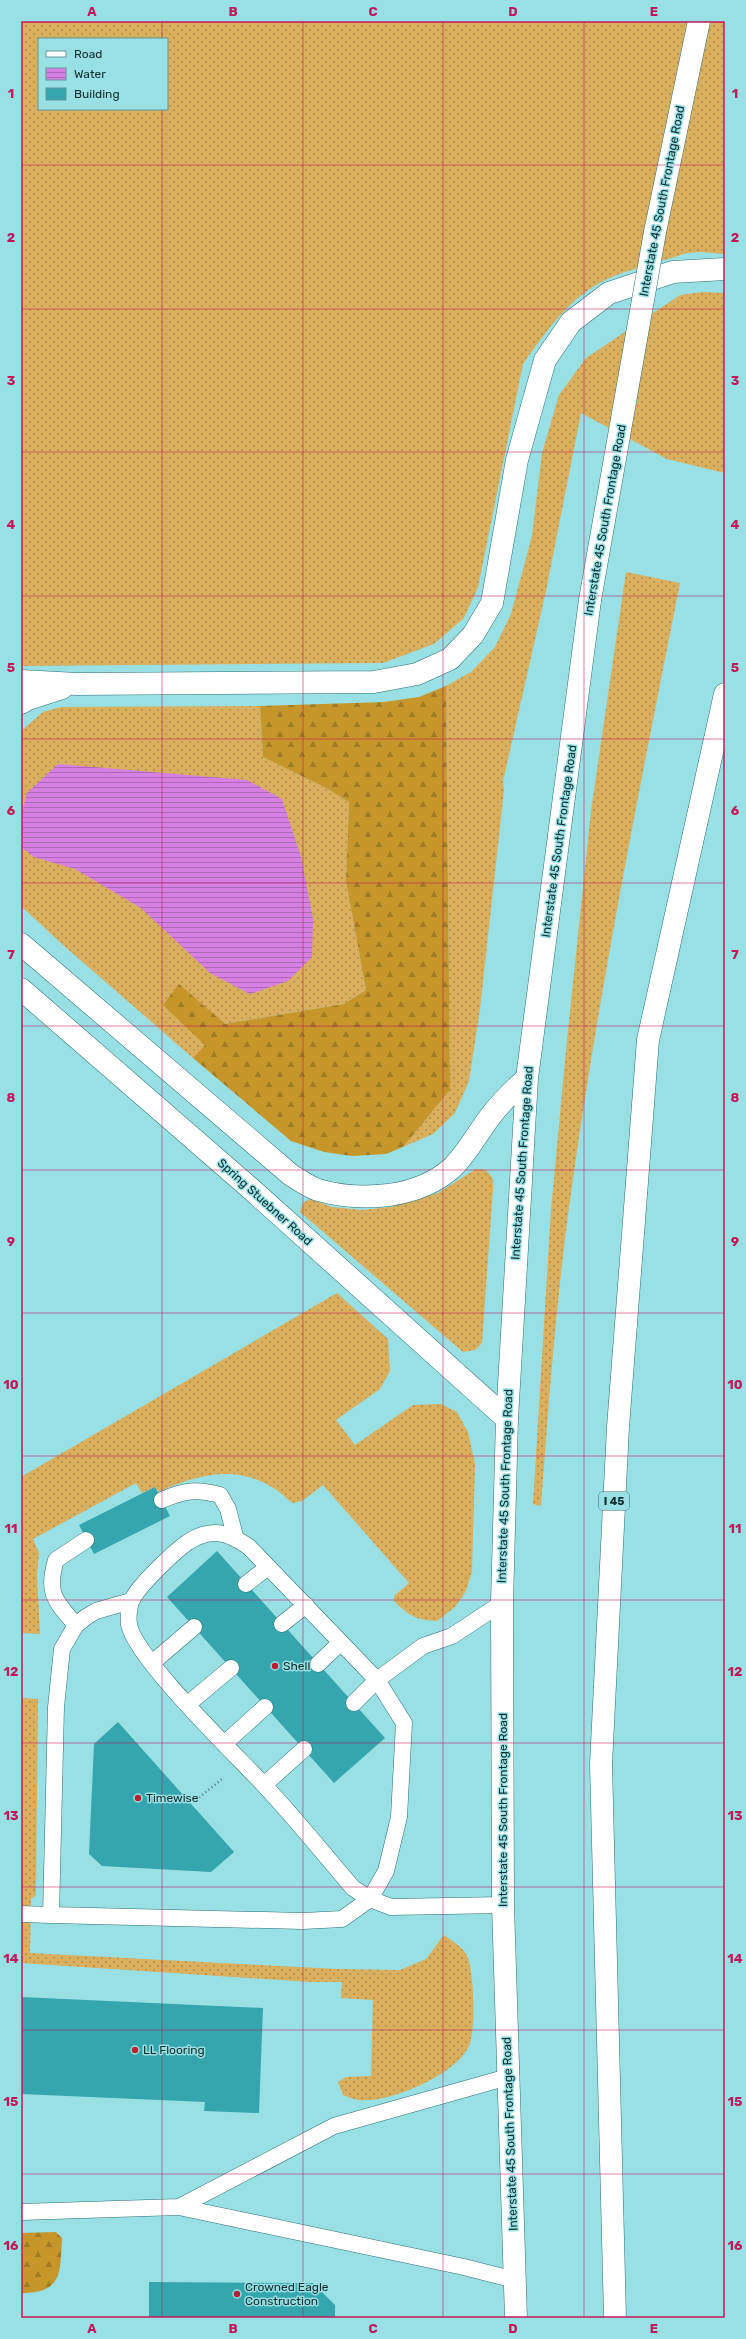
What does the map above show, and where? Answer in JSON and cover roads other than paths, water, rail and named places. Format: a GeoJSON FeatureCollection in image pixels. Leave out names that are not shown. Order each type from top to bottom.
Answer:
{"type":"FeatureCollection","features":[{"type":"Feature","properties":{"kind":"main road","name":"Interstate 45 South Frontage Road"},"geometry":{"type":"LineString","coordinates":[[516,2318],[503,1905],[502,1603],[507,1419],[527,1078],[590,600],[655,232],[699,21]]}},
{"type":"Feature","properties":{"kind":"main road"},"geometry":{"type":"LineString","coordinates":[[21,681],[77,684],[374,682],[417,674],[450,659],[473,635],[492,603],[517,460],[537,388],[545,360],[571,322],[609,293],[673,272],[725,268]]}},
{"type":"Feature","properties":{"kind":"main road"},"geometry":{"type":"LineString","coordinates":[[21,703],[28,699],[77,684]]}},
{"type":"Feature","properties":{"kind":"main road","name":"I 45"},"geometry":{"type":"LineString","coordinates":[[615,2318],[601,1764],[618,1427],[648,1040],[725,694]]}},
{"type":"Feature","properties":{"kind":"main road"},"geometry":{"type":"LineString","coordinates":[[21,944],[291,1175],[316,1189],[346,1196],[381,1197],[413,1189],[434,1181],[453,1167],[466,1152],[493,1112],[527,1078]]}},
{"type":"Feature","properties":{"kind":"main road","name":"Spring Stuebner Road"},"geometry":{"type":"LineString","coordinates":[[21,989],[250,1188],[507,1419]]}},
{"type":"Feature","properties":{"kind":"lane"},"geometry":{"type":"LineString","coordinates":[[162,1500],[173,1495],[197,1490],[220,1495],[228,1509],[235,1536]]}},
{"type":"Feature","properties":{"kind":"lane"},"geometry":{"type":"LineString","coordinates":[[21,1914],[303,1921],[342,1919],[370,1899],[386,1871],[399,1817],[404,1723],[377,1680],[249,1547],[235,1536],[211,1532],[188,1542],[141,1586],[131,1601],[129,1624],[140,1650],[224,1744],[264,1785],[353,1888],[370,1899],[392,1907],[503,1905]]}},
{"type":"Feature","properties":{"kind":"lane"},"geometry":{"type":"LineString","coordinates":[[76,1625],[56,1602],[50,1582],[56,1560],[86,1540]]}},
{"type":"Feature","properties":{"kind":"lane"},"geometry":{"type":"LineString","coordinates":[[246,1584],[268,1567]]}},
{"type":"Feature","properties":{"kind":"lane"},"geometry":{"type":"LineString","coordinates":[[51,1915],[56,1707],[62,1649],[76,1625],[96,1611],[131,1601]]}},
{"type":"Feature","properties":{"kind":"lane"},"geometry":{"type":"LineString","coordinates":[[354,1703],[377,1680],[423,1646],[452,1636],[502,1603]]}},
{"type":"Feature","properties":{"kind":"lane"},"geometry":{"type":"LineString","coordinates":[[282,1624],[306,1605]]}},
{"type":"Feature","properties":{"kind":"lane"},"geometry":{"type":"LineString","coordinates":[[152,1663],[194,1627]]}},
{"type":"Feature","properties":{"kind":"lane"},"geometry":{"type":"LineString","coordinates":[[318,1664],[340,1643]]}},
{"type":"Feature","properties":{"kind":"lane"},"geometry":{"type":"LineString","coordinates":[[188,1704],[231,1668]]}},
{"type":"Feature","properties":{"kind":"lane"},"geometry":{"type":"LineString","coordinates":[[224,1744],[265,1706]]}},
{"type":"Feature","properties":{"kind":"lane"},"geometry":{"type":"LineString","coordinates":[[264,1785],[304,1749]]}},
{"type":"Feature","properties":{"kind":"lane"},"geometry":{"type":"LineString","coordinates":[[179,2207],[334,2126],[508,2077]]}},
{"type":"Feature","properties":{"kind":"lane"},"geometry":{"type":"LineString","coordinates":[[21,2212],[179,2207],[464,2267],[515,2280]]}},
{"type":"Feature","properties":{"kind":"water"},"geometry":{"type":"Polygon","coordinates":[[[58,764],[247,780],[282,799],[301,857],[313,919],[312,957],[288,981],[250,994],[210,973],[141,908],[75,869],[34,857],[21,847],[21,817],[27,793],[58,764]]]}},
{"type":"Feature","properties":{"kind":"place","name":"Shell"},"geometry":{"type":"Point","coordinates":[275,1666]}},
{"type":"Feature","properties":{"kind":"place","name":"Timewise"},"geometry":{"type":"Point","coordinates":[138,1798]}},
{"type":"Feature","properties":{"kind":"place","name":"LL Flooring"},"geometry":{"type":"Point","coordinates":[135,2050]}},
{"type":"Feature","properties":{"kind":"place","name":"Crowned Eagle Construction"},"geometry":{"type":"Point","coordinates":[237,2294]}}]}
